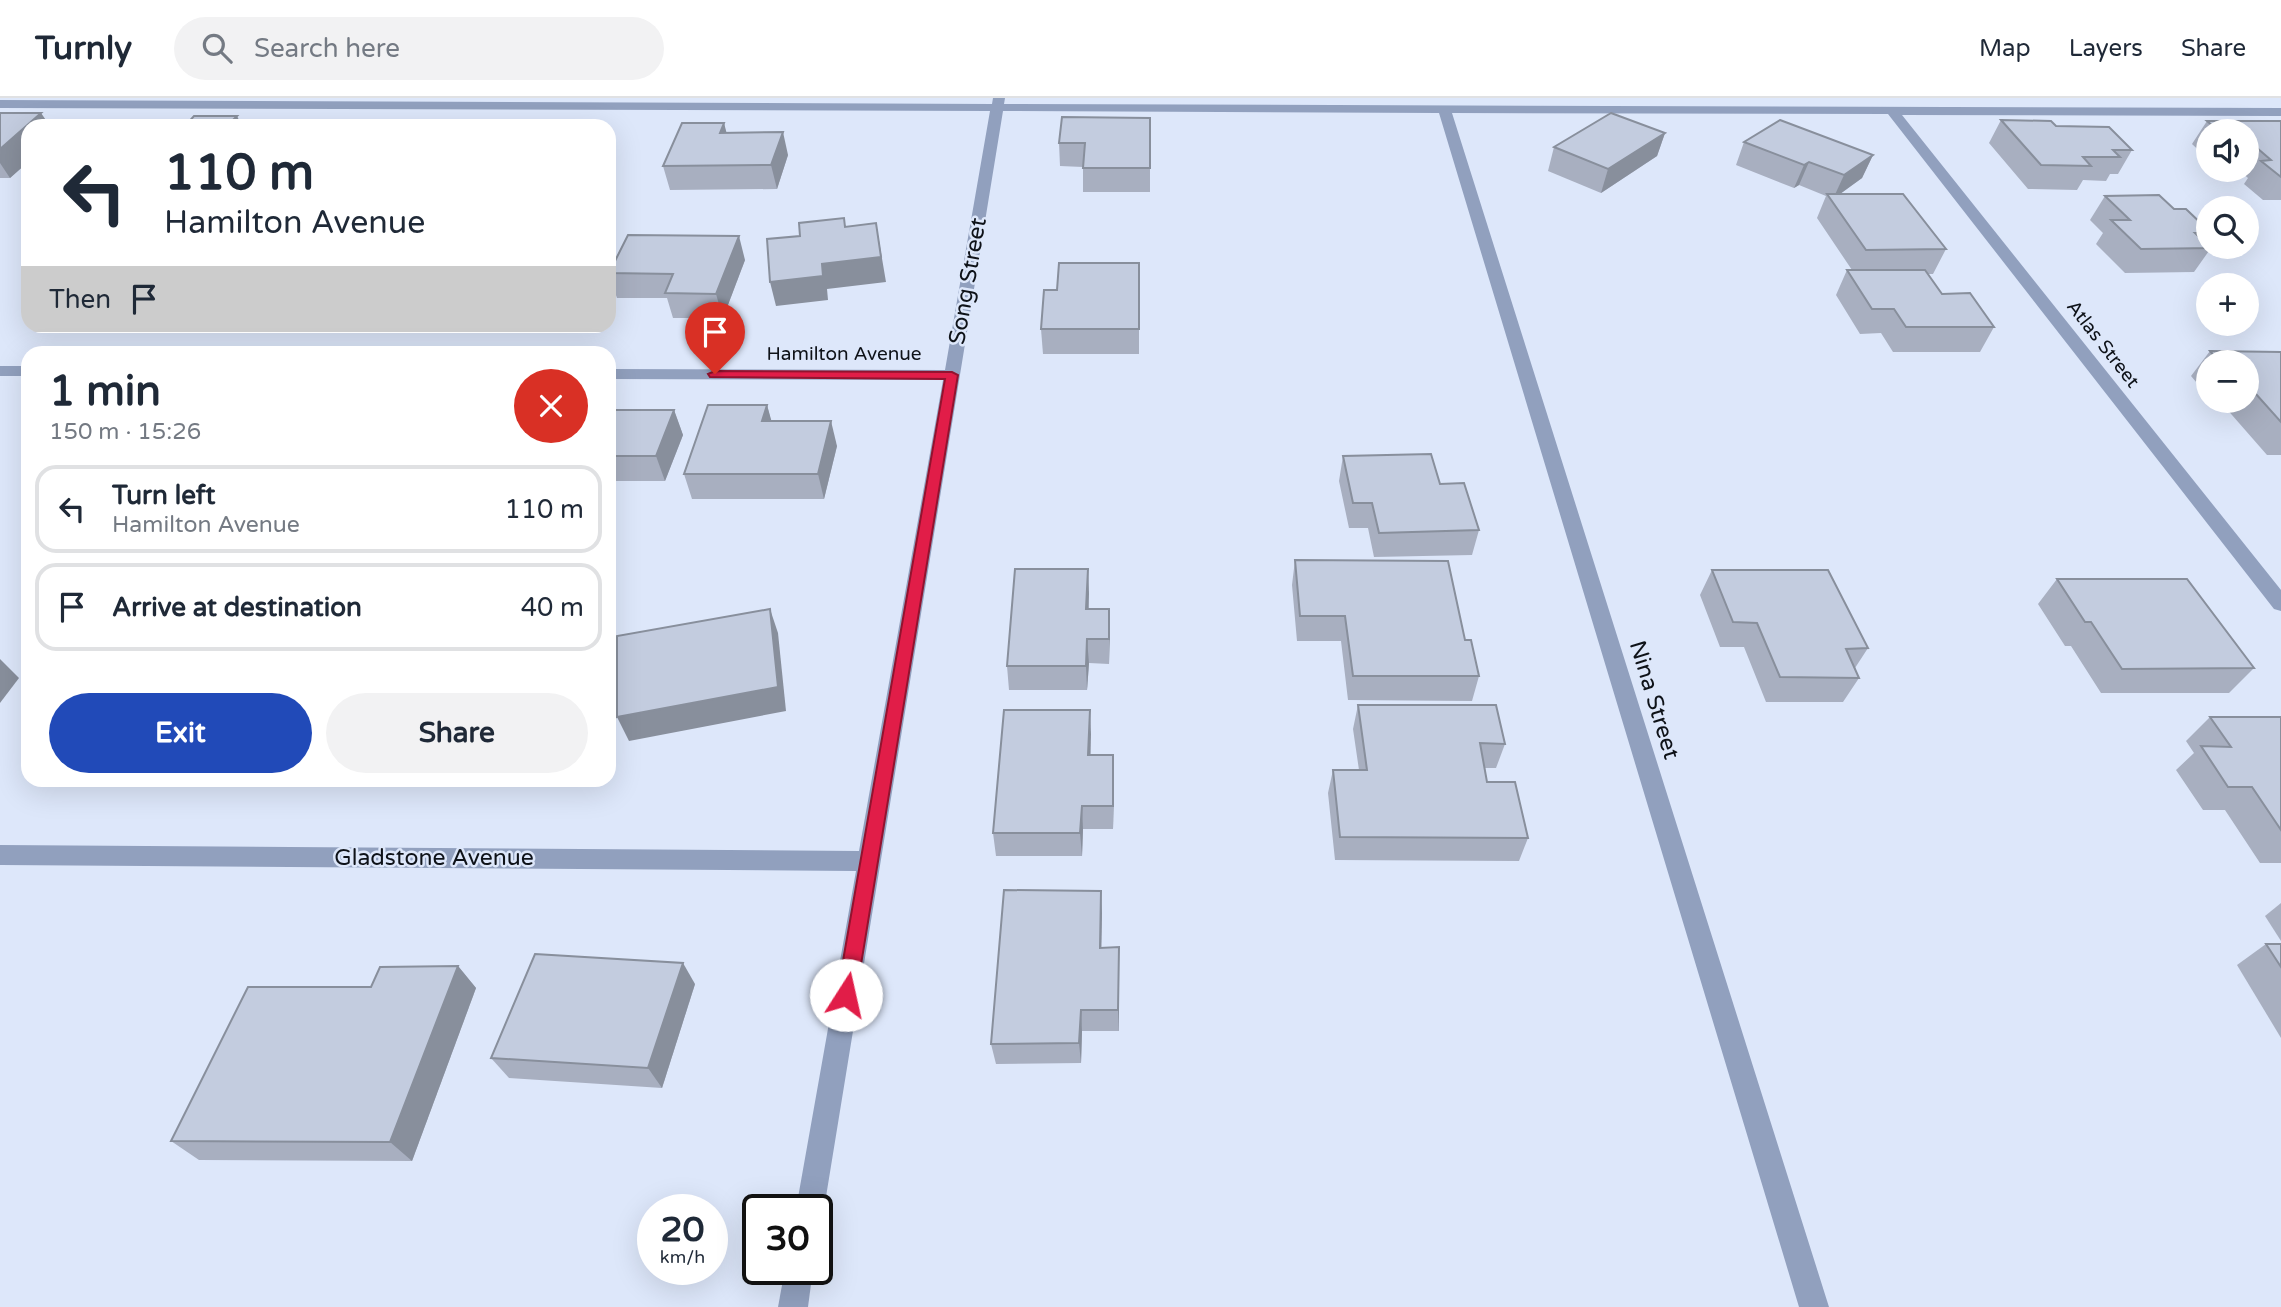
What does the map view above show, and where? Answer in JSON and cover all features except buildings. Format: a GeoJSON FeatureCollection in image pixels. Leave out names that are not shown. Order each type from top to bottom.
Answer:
{"type":"FeatureCollection","features":[{"type":"Feature","properties":{"kind":"street"},"geometry":{"type":"LineString","coordinates":[[0,104],[998,103],[1444,109],[2281,112]]}},
{"type":"Feature","properties":{"kind":"street","name":"Song Street"},"geometry":{"type":"LineString","coordinates":[[813,1194],[998,103]]}},
{"type":"Feature","properties":{"kind":"street","name":"Nina Street"},"geometry":{"type":"LineString","coordinates":[[1444,109],[1814,1307]]}},
{"type":"Feature","properties":{"kind":"street","name":"Atlas Street"},"geometry":{"type":"LineString","coordinates":[[1892,111],[2281,604]]}},
{"type":"Feature","properties":{"kind":"street"},"geometry":{"type":"LineString","coordinates":[[0,371],[21,371]]}},
{"type":"Feature","properties":{"kind":"street","name":"Hamilton Avenue"},"geometry":{"type":"LineString","coordinates":[[616,374],[952,375]]}},
{"type":"Feature","properties":{"kind":"street","name":"Gladstone Avenue"},"geometry":{"type":"LineString","coordinates":[[0,855],[869,861]]}},
{"type":"Feature","properties":{"kind":"street"},"geometry":{"type":"LineString","coordinates":[[793,1307],[797,1285]]}},
{"type":"Feature","properties":{"kind":"route"},"geometry":{"type":"LineString","coordinates":[[715,374],[952,375],[846,995]]}}]}
